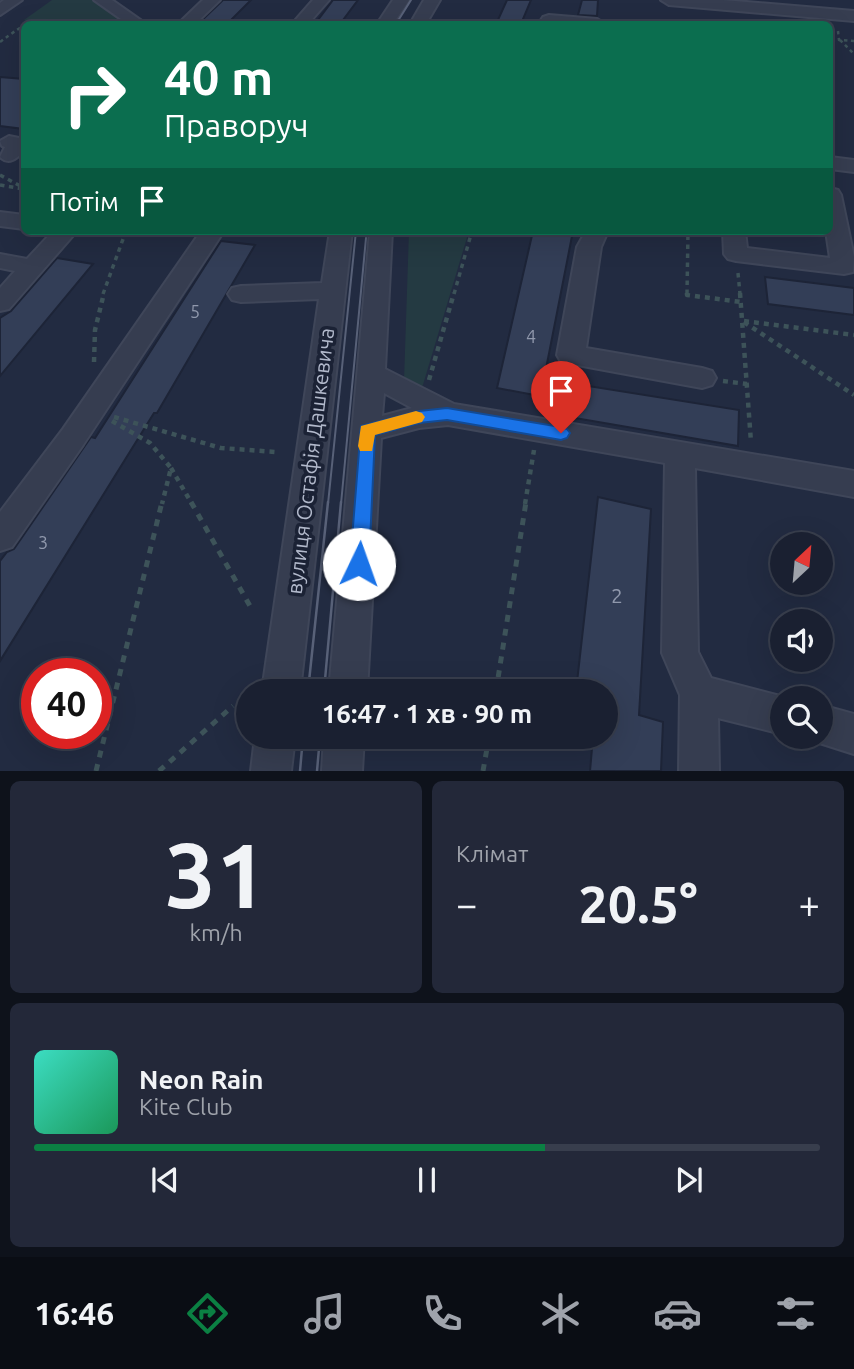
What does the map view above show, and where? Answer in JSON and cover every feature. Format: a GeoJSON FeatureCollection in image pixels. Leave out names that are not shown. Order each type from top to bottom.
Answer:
{"type":"FeatureCollection","features":[{"type":"Feature","properties":{"kind":"street"},"geometry":{"type":"LineString","coordinates":[[0,10],[14,0]]}},
{"type":"Feature","properties":{"kind":"street"},"geometry":{"type":"LineString","coordinates":[[190,21],[212,0]]}},
{"type":"Feature","properties":{"kind":"street"},"geometry":{"type":"LineString","coordinates":[[303,21],[321,0]]}},
{"type":"Feature","properties":{"kind":"street"},"geometry":{"type":"LineString","coordinates":[[387,21],[401,0]]}},
{"type":"Feature","properties":{"kind":"street"},"geometry":{"type":"LineString","coordinates":[[420,21],[432,0]]}},
{"type":"Feature","properties":{"kind":"street"},"geometry":{"type":"LineString","coordinates":[[669,0],[741,3],[854,16]]}},
{"type":"Feature","properties":{"kind":"street"},"geometry":{"type":"LineString","coordinates":[[109,2],[134,21]]}},
{"type":"Feature","properties":{"kind":"street"},"geometry":{"type":"LineString","coordinates":[[741,3],[757,15],[758,21]]}},
{"type":"Feature","properties":{"kind":"street"},"geometry":{"type":"LineString","coordinates":[[544,19],[565,21]]}},
{"type":"Feature","properties":{"kind":"street"},"geometry":{"type":"LineString","coordinates":[[833,163],[854,166]]}},
{"type":"Feature","properties":{"kind":"street"},"geometry":{"type":"LineString","coordinates":[[735,243],[844,267],[833,210]]}},
{"type":"Feature","properties":{"kind":"street"},"geometry":{"type":"LineString","coordinates":[[0,303],[62,235]]}},
{"type":"Feature","properties":{"kind":"street"},"geometry":{"type":"LineString","coordinates":[[3,528],[210,235]]}},
{"type":"Feature","properties":{"kind":"street","name":"вулиця Остафія Дашкевича"},"geometry":{"type":"LineString","coordinates":[[283,679],[340,235]]}},
{"type":"Feature","properties":{"kind":"street"},"geometry":{"type":"LineString","coordinates":[[349,679],[381,235]]}},
{"type":"Feature","properties":{"kind":"street"},"geometry":{"type":"LineString","coordinates":[[595,235],[589,247],[571,355],[702,378]]}},
{"type":"Feature","properties":{"kind":"street"},"geometry":{"type":"LineString","coordinates":[[0,261],[33,267]]}},
{"type":"Feature","properties":{"kind":"street"},"geometry":{"type":"LineString","coordinates":[[241,294],[333,291]]}},
{"type":"Feature","properties":{"kind":"street"},"geometry":{"type":"LineString","coordinates":[[371,374],[447,414]]}},
{"type":"Feature","properties":{"kind":"street"},"geometry":{"type":"LineString","coordinates":[[367,431],[419,417],[447,414],[854,484]]}},
{"type":"Feature","properties":{"kind":"street"},"geometry":{"type":"LineString","coordinates":[[680,454],[680,653],[699,694],[699,771]]}},
{"type":"Feature","properties":{"kind":"street"},"geometry":{"type":"LineString","coordinates":[[699,694],[770,712]]}},
{"type":"Feature","properties":{"kind":"street"},"geometry":{"type":"LineString","coordinates":[[833,728],[854,734]]}},
{"type":"Feature","properties":{"kind":"street"},"geometry":{"type":"LineString","coordinates":[[271,771],[274,749]]}},
{"type":"Feature","properties":{"kind":"street"},"geometry":{"type":"LineString","coordinates":[[342,771],[343,749]]}},
{"type":"Feature","properties":{"kind":"path"},"geometry":{"type":"LineString","coordinates":[[30,21],[38,18],[54,21]]}},
{"type":"Feature","properties":{"kind":"path"},"geometry":{"type":"LineString","coordinates":[[0,42],[21,27]]}},
{"type":"Feature","properties":{"kind":"path"},"geometry":{"type":"LineString","coordinates":[[839,40],[854,54]]}},
{"type":"Feature","properties":{"kind":"path"},"geometry":{"type":"LineString","coordinates":[[846,46],[854,48]]}},
{"type":"Feature","properties":{"kind":"path"},"geometry":{"type":"LineString","coordinates":[[0,175],[21,187]]}},
{"type":"Feature","properties":{"kind":"path"},"geometry":{"type":"LineString","coordinates":[[0,186],[21,189]]}},
{"type":"Feature","properties":{"kind":"path"},"geometry":{"type":"LineString","coordinates":[[108,383],[94,365],[92,344],[113,263],[124,235]]}},
{"type":"Feature","properties":{"kind":"path"},"geometry":{"type":"LineString","coordinates":[[426,393],[470,235]]}},
{"type":"Feature","properties":{"kind":"path"},"geometry":{"type":"LineString","coordinates":[[688,235],[687,295],[741,302]]}},
{"type":"Feature","properties":{"kind":"path"},"geometry":{"type":"LineString","coordinates":[[735,243],[751,446]]}},
{"type":"Feature","properties":{"kind":"path"},"geometry":{"type":"LineString","coordinates":[[743,321],[854,335]]}},
{"type":"Feature","properties":{"kind":"path"},"geometry":{"type":"LineString","coordinates":[[743,321],[854,395]]}},
{"type":"Feature","properties":{"kind":"path"},"geometry":{"type":"LineString","coordinates":[[250,606],[171,468],[150,443],[109,417],[221,448],[276,453]]}},
{"type":"Feature","properties":{"kind":"path"},"geometry":{"type":"LineString","coordinates":[[498,679],[538,429]]}},
{"type":"Feature","properties":{"kind":"path"},"geometry":{"type":"LineString","coordinates":[[96,771],[171,468]]}},
{"type":"Feature","properties":{"kind":"path"},"geometry":{"type":"LineString","coordinates":[[159,771],[233,706]]}},
{"type":"Feature","properties":{"kind":"path"},"geometry":{"type":"LineString","coordinates":[[484,771],[487,749]]}},
{"type":"Feature","properties":{"kind":"shaded area"},"geometry":{"type":"Polygon","coordinates":[[[52,0],[95,0],[123,21],[28,21],[24,20],[52,0]]]}},
{"type":"Feature","properties":{"kind":"shaded area"},"geometry":{"type":"Polygon","coordinates":[[[409,235],[468,235],[422,388],[404,381],[409,235]]]}},
{"type":"Feature","properties":{"kind":"building"},"geometry":{"type":"Polygon","coordinates":[[[223,0],[251,0],[230,21],[201,21],[223,0]]]}},
{"type":"Feature","properties":{"kind":"building"},"geometry":{"type":"Polygon","coordinates":[[[333,0],[358,0],[342,21],[317,21],[333,0]]]}},
{"type":"Feature","properties":{"kind":"building"},"geometry":{"type":"Polygon","coordinates":[[[507,0],[531,0],[522,21],[497,21],[507,0]]]}},
{"type":"Feature","properties":{"kind":"building"},"geometry":{"type":"Polygon","coordinates":[[[582,0],[598,0],[597,16],[578,15],[582,0]]]}},
{"type":"Feature","properties":{"kind":"building"},"geometry":{"type":"Polygon","coordinates":[[[0,77],[21,79],[21,129],[0,126],[0,77]]]}},
{"type":"Feature","properties":{"kind":"building"},"geometry":{"type":"Polygon","coordinates":[[[532,235],[572,235],[544,379],[739,410],[738,446],[540,412],[540,396],[497,388],[532,235]]]}},
{"type":"Feature","properties":{"kind":"building"},"geometry":{"type":"Polygon","coordinates":[[[221,241],[255,245],[157,413],[154,413],[0,661],[0,561],[7,552],[14,549],[91,437],[95,438],[221,241]]]}},
{"type":"Feature","properties":{"kind":"building"},"geometry":{"type":"Polygon","coordinates":[[[57,258],[93,264],[0,376],[0,318],[11,311],[57,258]]]}},
{"type":"Feature","properties":{"kind":"building"},"geometry":{"type":"Polygon","coordinates":[[[765,277],[854,288],[854,315],[768,304],[765,277]]]}},
{"type":"Feature","properties":{"kind":"building"},"geometry":{"type":"Polygon","coordinates":[[[598,497],[651,509],[639,715],[663,722],[661,771],[590,771],[592,749],[618,749],[618,679],[577,679],[598,497]]]}},
{"type":"Feature","properties":{"kind":"tram line"},"geometry":{"type":"LineString","coordinates":[[398,21],[411,0]]}},
{"type":"Feature","properties":{"kind":"tram line"},"geometry":{"type":"LineString","coordinates":[[328,504],[356,235]]}},
{"type":"Feature","properties":{"kind":"tram line"},"geometry":{"type":"LineString","coordinates":[[341,504],[366,238]]}},
{"type":"Feature","properties":{"kind":"tram line"},"geometry":{"type":"LineString","coordinates":[[309,679],[328,502]]}},
{"type":"Feature","properties":{"kind":"tram line"},"geometry":{"type":"LineString","coordinates":[[325,679],[341,502]]}},
{"type":"Feature","properties":{"kind":"tram line"},"geometry":{"type":"LineString","coordinates":[[300,771],[302,749]]}},
{"type":"Feature","properties":{"kind":"tram line"},"geometry":{"type":"LineString","coordinates":[[317,771],[319,749]]}},
{"type":"Feature","properties":{"kind":"slow traffic"},"geometry":{"type":"LineString","coordinates":[[366,446],[367,431],[416,417]]}},
{"type":"Feature","properties":{"kind":"route"},"geometry":{"type":"LineString","coordinates":[[359,564],[367,431],[419,417],[447,414],[561,433]]}}]}
